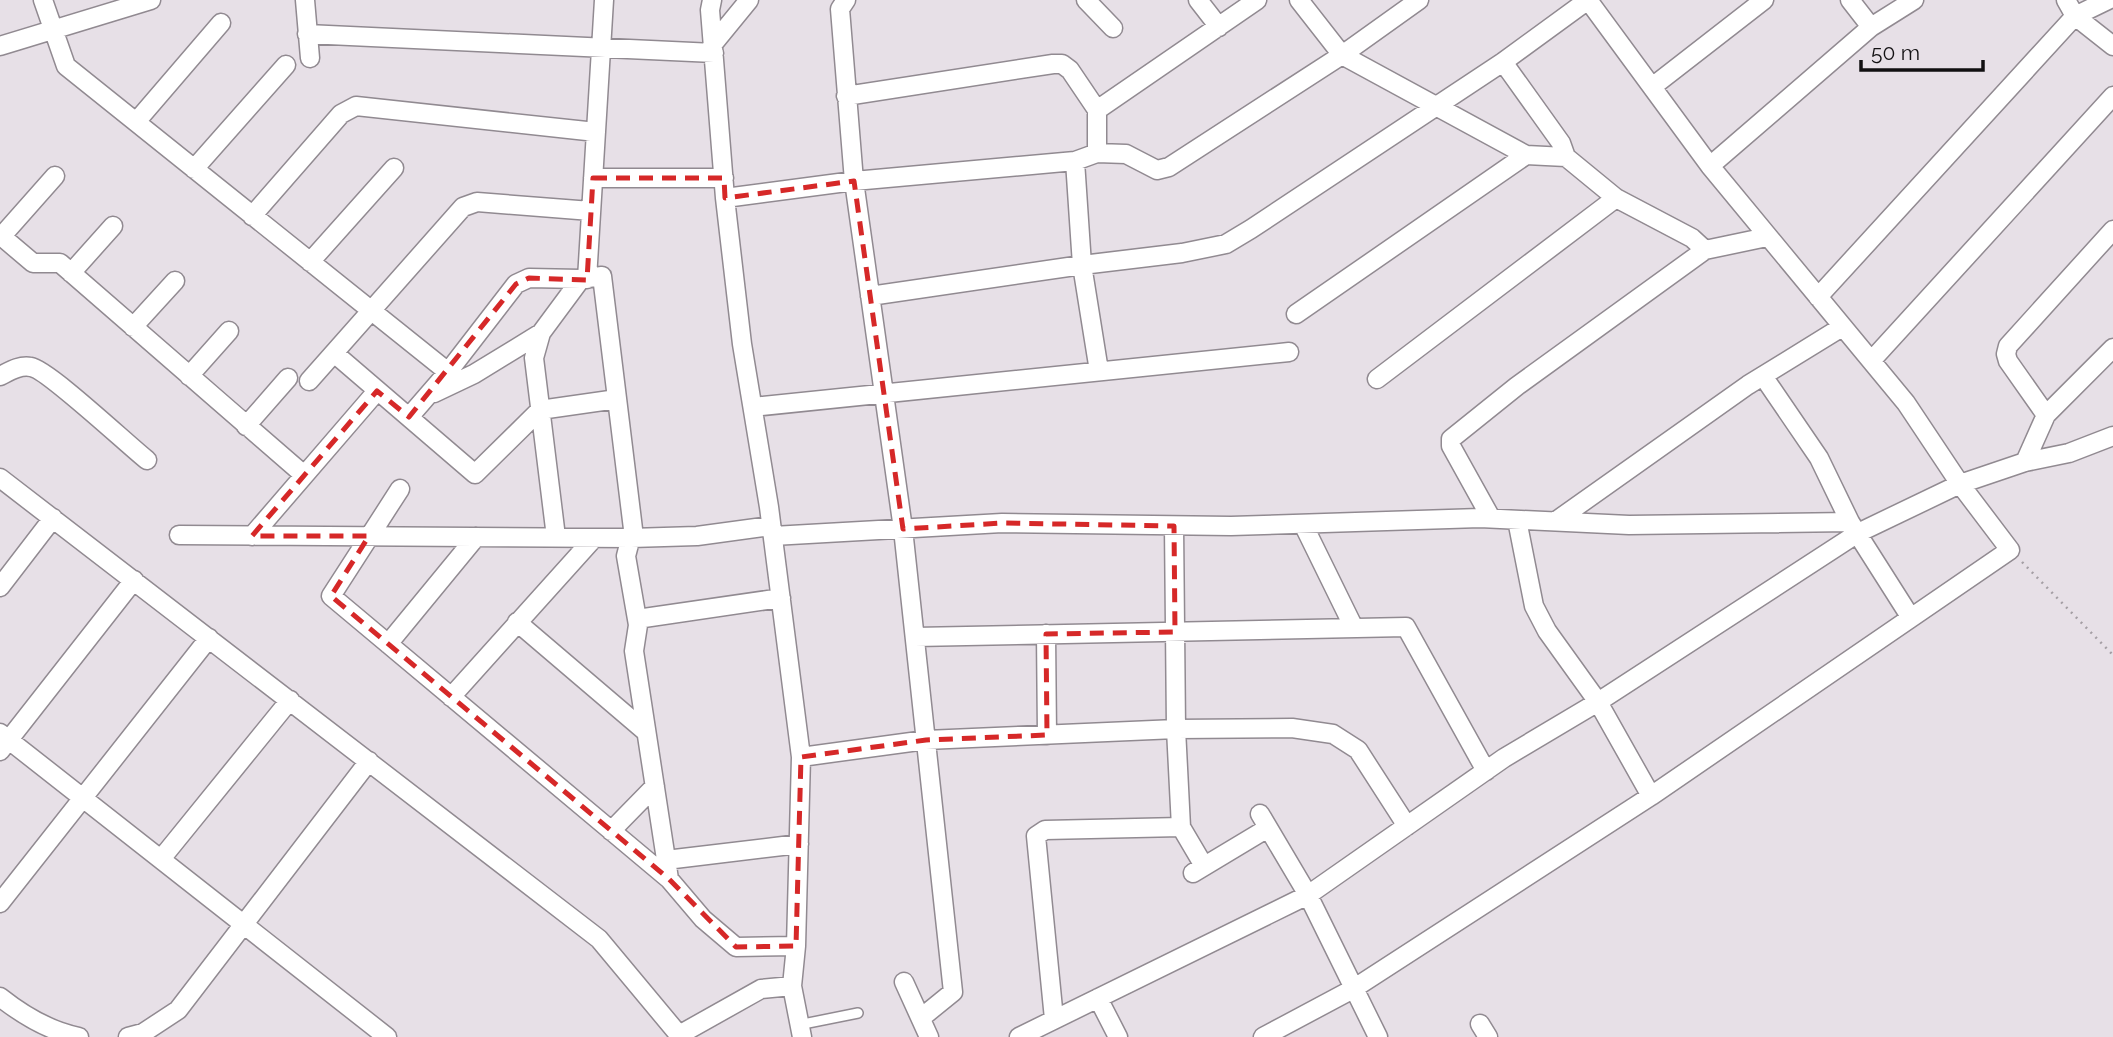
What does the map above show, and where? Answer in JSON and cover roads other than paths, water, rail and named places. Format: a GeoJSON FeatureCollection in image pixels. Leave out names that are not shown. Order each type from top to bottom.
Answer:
{"type":"FeatureCollection","features":[{"type":"Feature","properties":{"kind":"street"},"geometry":{"type":"LineString","coordinates":[[43,0],[66,66],[447,372]]}},
{"type":"Feature","properties":{"kind":"street"},"geometry":{"type":"LineString","coordinates":[[305,0],[310,58]]}},
{"type":"Feature","properties":{"kind":"street"},"geometry":{"type":"LineString","coordinates":[[427,396],[474,374],[541,333],[584,279],[591,211],[604,0]]}},
{"type":"Feature","properties":{"kind":"street"},"geometry":{"type":"LineString","coordinates":[[712,0],[713,49],[725,198],[742,344],[772,531],[801,757],[796,946],[792,986],[800,1031]]}},
{"type":"Feature","properties":{"kind":"street"},"geometry":{"type":"LineString","coordinates":[[713,49],[749,0]]}},
{"type":"Feature","properties":{"kind":"street"},"geometry":{"type":"LineString","coordinates":[[846,0],[840,9],[854,181],[903,529],[953,992],[920,1018]]}},
{"type":"Feature","properties":{"kind":"street"},"geometry":{"type":"LineString","coordinates":[[1086,0],[1113,28]]}},
{"type":"Feature","properties":{"kind":"street"},"geometry":{"type":"LineString","coordinates":[[1198,0],[1219,27]]}},
{"type":"Feature","properties":{"kind":"street"},"geometry":{"type":"LineString","coordinates":[[1097,110],[1257,0]]}},
{"type":"Feature","properties":{"kind":"street"},"geometry":{"type":"LineString","coordinates":[[1299,0],[1342,55],[1526,155],[1566,156]]}},
{"type":"Feature","properties":{"kind":"street"},"geometry":{"type":"LineString","coordinates":[[725,198],[854,181],[1075,161],[1097,153],[1126,154],[1157,170],[1169,167],[1342,55],[1419,0]]}},
{"type":"Feature","properties":{"kind":"street"},"geometry":{"type":"LineString","coordinates":[[1652,88],[1764,0]]}},
{"type":"Feature","properties":{"kind":"street"},"geometry":{"type":"LineString","coordinates":[[1850,0],[1871,27]]}},
{"type":"Feature","properties":{"kind":"street"},"geometry":{"type":"LineString","coordinates":[[1710,166],[1871,27],[1914,0]]}},
{"type":"Feature","properties":{"kind":"street"},"geometry":{"type":"LineString","coordinates":[[2066,0],[2075,16],[2113,46]]}},
{"type":"Feature","properties":{"kind":"street"},"geometry":{"type":"LineString","coordinates":[[1818,298],[2075,16],[2108,0]]}},
{"type":"Feature","properties":{"kind":"street"},"geometry":{"type":"LineString","coordinates":[[0,46],[143,1]]}},
{"type":"Feature","properties":{"kind":"street"},"geometry":{"type":"LineString","coordinates":[[870,296],[1182,253],[1226,244],[1595,3],[1652,88],[1710,166],[1906,403],[1960,484],[2010,550],[1651,796],[1353,989],[1263,1037]]}},
{"type":"Feature","properties":{"kind":"street"},"geometry":{"type":"LineString","coordinates":[[136,122],[221,23]]}},
{"type":"Feature","properties":{"kind":"street"},"geometry":{"type":"LineString","coordinates":[[307,33],[601,47],[713,49]]}},
{"type":"Feature","properties":{"kind":"street"},"geometry":{"type":"LineString","coordinates":[[1503,62],[1562,143],[1566,156],[1616,198],[1692,238],[1705,250]]}},
{"type":"Feature","properties":{"kind":"street"},"geometry":{"type":"LineString","coordinates":[[846,96],[1062,64],[1070,70],[1097,110],[1097,153]]}},
{"type":"Feature","properties":{"kind":"street"},"geometry":{"type":"LineString","coordinates":[[194,169],[286,65]]}},
{"type":"Feature","properties":{"kind":"street"},"geometry":{"type":"LineString","coordinates":[[1872,360],[2113,96]]}},
{"type":"Feature","properties":{"kind":"street"},"geometry":{"type":"LineString","coordinates":[[252,216],[341,114],[356,106],[596,132]]}},
{"type":"Feature","properties":{"kind":"street"},"geometry":{"type":"LineString","coordinates":[[1296,314],[1526,155]]}},
{"type":"Feature","properties":{"kind":"street"},"geometry":{"type":"LineString","coordinates":[[1075,161],[1082,265],[1099,371]]}},
{"type":"Feature","properties":{"kind":"street"},"geometry":{"type":"LineString","coordinates":[[310,262],[394,168]]}},
{"type":"Feature","properties":{"kind":"street"},"geometry":{"type":"LineString","coordinates":[[55,176],[1,236],[33,263],[60,263],[304,475]]}},
{"type":"Feature","properties":{"kind":"street"},"geometry":{"type":"LineString","coordinates":[[593,178],[724,178]]}},
{"type":"Feature","properties":{"kind":"street"},"geometry":{"type":"LineString","coordinates":[[1377,379],[1616,198]]}},
{"type":"Feature","properties":{"kind":"street"},"geometry":{"type":"LineString","coordinates":[[309,381],[463,207],[477,202],[591,211]]}},
{"type":"Feature","properties":{"kind":"street"},"geometry":{"type":"LineString","coordinates":[[71,273],[113,226]]}},
{"type":"Feature","properties":{"kind":"street"},"geometry":{"type":"LineString","coordinates":[[2046,415],[2008,362],[2008,346],[2113,230]]}},
{"type":"Feature","properties":{"kind":"street"},"geometry":{"type":"LineString","coordinates":[[1491,518],[1451,446],[1451,439],[1517,386],[1705,250],[1768,237]]}},
{"type":"Feature","properties":{"kind":"street"},"geometry":{"type":"LineString","coordinates":[[409,418],[516,284],[529,278],[584,279],[602,276],[633,529],[625,556],[637,619],[634,651],[668,879]]}},
{"type":"Feature","properties":{"kind":"street"},"geometry":{"type":"LineString","coordinates":[[133,327],[175,281]]}},
{"type":"Feature","properties":{"kind":"street"},"geometry":{"type":"LineString","coordinates":[[1556,522],[1763,376],[1842,327]]}},
{"type":"Feature","properties":{"kind":"street"},"geometry":{"type":"LineString","coordinates":[[189,376],[229,331]]}},
{"type":"Feature","properties":{"kind":"street"},"geometry":{"type":"LineString","coordinates":[[541,333],[534,358],[556,537]]}},
{"type":"Feature","properties":{"kind":"street"},"geometry":{"type":"LineString","coordinates":[[2025,462],[2046,415],[2113,348]]}},
{"type":"Feature","properties":{"kind":"street"},"geometry":{"type":"LineString","coordinates":[[752,407],[1289,352]]}},
{"type":"Feature","properties":{"kind":"street"},"geometry":{"type":"LineString","coordinates":[[334,353],[475,474],[540,410],[617,399]]}},
{"type":"Feature","properties":{"kind":"street"},"geometry":{"type":"LineString","coordinates":[[0,376],[16,367],[33,366],[55,381],[147,460]]}},
{"type":"Feature","properties":{"kind":"street"},"geometry":{"type":"LineString","coordinates":[[1763,376],[1819,458],[1854,527],[1911,618]]}},
{"type":"Feature","properties":{"kind":"street"},"geometry":{"type":"LineString","coordinates":[[246,426],[288,378]]}},
{"type":"Feature","properties":{"kind":"street"},"geometry":{"type":"LineString","coordinates":[[252,536],[377,391]]}},
{"type":"Feature","properties":{"kind":"street"},"geometry":{"type":"LineString","coordinates":[[1019,1037],[1308,895],[1486,771],[1598,702],[1854,527],[1960,484],[2025,462],[2069,453],[2113,436]]}},
{"type":"Feature","properties":{"kind":"street"},"geometry":{"type":"LineString","coordinates":[[0,478],[599,939],[679,1035],[761,989],[792,986]]}},
{"type":"Feature","properties":{"kind":"street"},"geometry":{"type":"LineString","coordinates":[[400,489],[331,596],[668,879],[703,919],[736,947],[796,946]]}},
{"type":"Feature","properties":{"kind":"street"},"geometry":{"type":"LineString","coordinates":[[0,587],[52,518]]}},
{"type":"Feature","properties":{"kind":"street"},"geometry":{"type":"LineString","coordinates":[[179,535],[631,538],[1002,523],[1174,526],[1491,518],[1629,525],[1854,527]]}},
{"type":"Feature","properties":{"kind":"street"},"geometry":{"type":"LineString","coordinates":[[1517,520],[1534,606],[1547,631],[1598,702],[1651,796]]}},
{"type":"Feature","properties":{"kind":"street"},"geometry":{"type":"LineString","coordinates":[[1303,524],[1354,628]]}},
{"type":"Feature","properties":{"kind":"street"},"geometry":{"type":"LineString","coordinates":[[1174,526],[1176,729],[1181,827],[1199,869],[1264,821],[1308,895],[1378,1037]]}},
{"type":"Feature","properties":{"kind":"street"},"geometry":{"type":"LineString","coordinates":[[388,644],[476,537]]}},
{"type":"Feature","properties":{"kind":"street"},"geometry":{"type":"LineString","coordinates":[[451,697],[594,538]]}},
{"type":"Feature","properties":{"kind":"street"},"geometry":{"type":"LineString","coordinates":[[134,580],[3,742],[83,798],[387,1037]]}},
{"type":"Feature","properties":{"kind":"street"},"geometry":{"type":"LineString","coordinates":[[637,619],[781,598]]}},
{"type":"Feature","properties":{"kind":"street"},"geometry":{"type":"LineString","coordinates":[[517,622],[646,732]]}},
{"type":"Feature","properties":{"kind":"street"},"geometry":{"type":"LineString","coordinates":[[915,637],[1406,627],[1486,771]]}},
{"type":"Feature","properties":{"kind":"street"},"geometry":{"type":"LineString","coordinates":[[1046,634],[1047,735]]}},
{"type":"Feature","properties":{"kind":"street"},"geometry":{"type":"LineString","coordinates":[[0,903],[209,638]]}},
{"type":"Feature","properties":{"kind":"street"},"geometry":{"type":"LineString","coordinates":[[161,859],[290,700]]}},
{"type":"Feature","properties":{"kind":"street"},"geometry":{"type":"LineString","coordinates":[[801,757],[926,740],[1176,729],[1292,728],[1334,734],[1358,750],[1407,825]]}},
{"type":"Feature","properties":{"kind":"street"},"geometry":{"type":"LineString","coordinates":[[128,1037],[143,1033],[178,1010],[369,761]]}},
{"type":"Feature","properties":{"kind":"street"},"geometry":{"type":"LineString","coordinates":[[611,831],[655,786]]}},
{"type":"Feature","properties":{"kind":"street"},"geometry":{"type":"LineString","coordinates":[[1054,1019],[1036,836],[1045,830],[1181,827]]}},
{"type":"Feature","properties":{"kind":"street"},"geometry":{"type":"LineString","coordinates":[[666,860],[799,844]]}},
{"type":"Feature","properties":{"kind":"street"},"geometry":{"type":"LineString","coordinates":[[904,982],[929,1037]]}},
{"type":"Feature","properties":{"kind":"street"},"geometry":{"type":"LineString","coordinates":[[0,997],[24,1017],[66,1035],[79,1037]]}},
{"type":"Feature","properties":{"kind":"street"},"geometry":{"type":"LineString","coordinates":[[1098,998],[1118,1037]]}},
{"type":"Feature","properties":{"kind":"lane"},"geometry":{"type":"LineString","coordinates":[[800,1031],[858,1013]]}}]}
